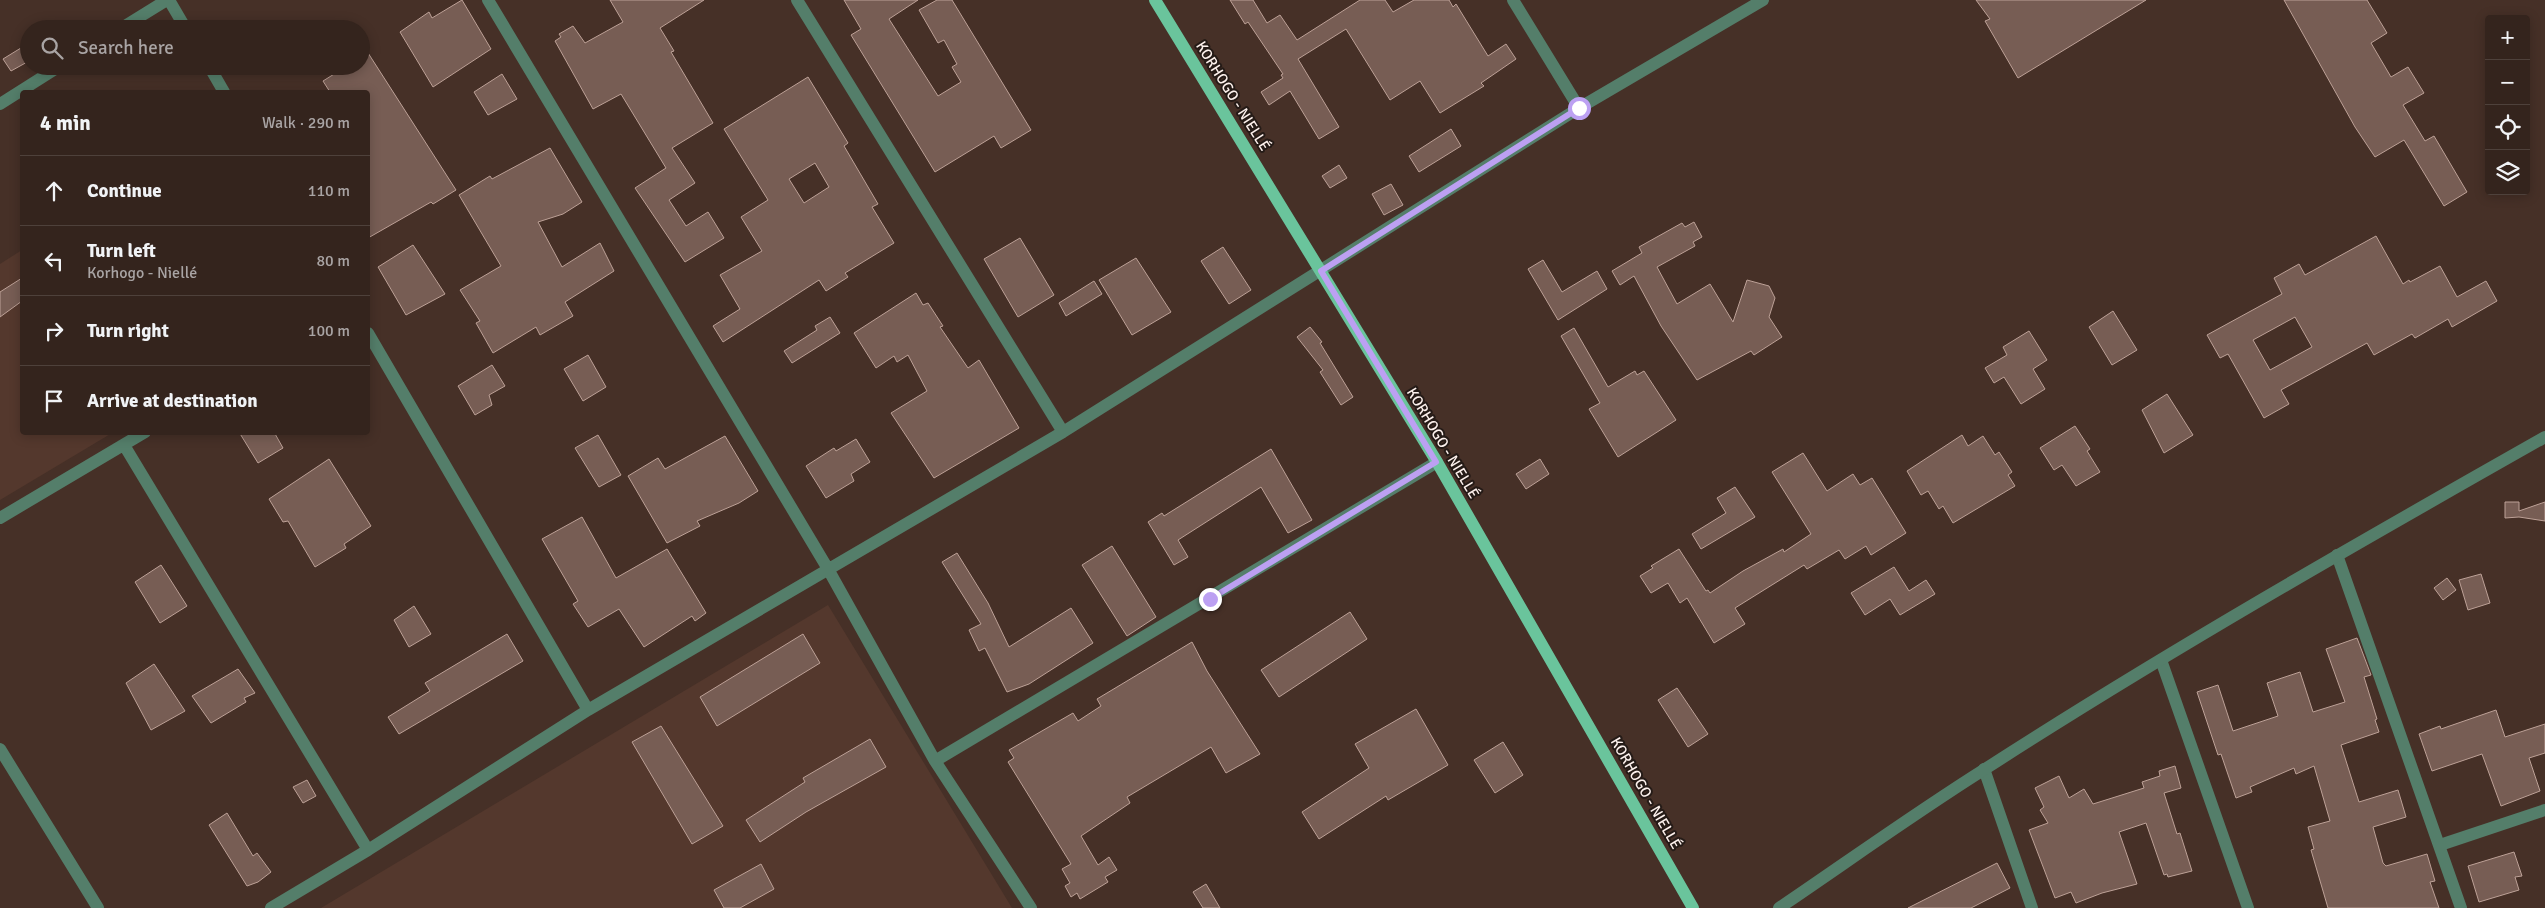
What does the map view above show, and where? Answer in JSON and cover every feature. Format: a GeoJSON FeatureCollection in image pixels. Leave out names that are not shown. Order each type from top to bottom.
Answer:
{"type":"FeatureCollection","features":[{"type":"Feature","properties":{"kind":"main road","name":"KORHOGO - NIELLÉ"},"geometry":{"type":"LineString","coordinates":[[1155,0],[1436,462],[1693,908]]}},
{"type":"Feature","properties":{"kind":"street"},"geometry":{"type":"LineString","coordinates":[[135,20],[168,0],[180,20]]}},
{"type":"Feature","properties":{"kind":"street"},"geometry":{"type":"LineString","coordinates":[[488,0],[828,569],[936,761],[1031,908]]}},
{"type":"Feature","properties":{"kind":"street"},"geometry":{"type":"LineString","coordinates":[[797,0],[1063,432]]}},
{"type":"Feature","properties":{"kind":"street"},"geometry":{"type":"LineString","coordinates":[[1513,0],[1579,108]]}},
{"type":"Feature","properties":{"kind":"street"},"geometry":{"type":"LineString","coordinates":[[271,908],[368,850],[588,710],[1063,432],[1579,108],[1763,0]]}},
{"type":"Feature","properties":{"kind":"street"},"geometry":{"type":"LineString","coordinates":[[22,90],[46,75]]}},
{"type":"Feature","properties":{"kind":"street"},"geometry":{"type":"LineString","coordinates":[[214,75],[223,90]]}},
{"type":"Feature","properties":{"kind":"street"},"geometry":{"type":"LineString","coordinates":[[0,104],[20,91]]}},
{"type":"Feature","properties":{"kind":"street"},"geometry":{"type":"LineString","coordinates":[[370,336],[588,710]]}},
{"type":"Feature","properties":{"kind":"street"},"geometry":{"type":"LineString","coordinates":[[0,518],[140,435]]}},
{"type":"Feature","properties":{"kind":"street"},"geometry":{"type":"LineString","coordinates":[[1779,908],[1984,769],[2160,660],[2337,555],[2545,437]]}},
{"type":"Feature","properties":{"kind":"street"},"geometry":{"type":"LineString","coordinates":[[124,446],[368,850]]}},
{"type":"Feature","properties":{"kind":"street"},"geometry":{"type":"LineString","coordinates":[[936,761],[1436,462]]}},
{"type":"Feature","properties":{"kind":"street"},"geometry":{"type":"LineString","coordinates":[[2337,555],[2461,908]]}},
{"type":"Feature","properties":{"kind":"street"},"geometry":{"type":"LineString","coordinates":[[2160,660],[2248,908]]}},
{"type":"Feature","properties":{"kind":"street"},"geometry":{"type":"LineString","coordinates":[[0,749],[98,908]]}},
{"type":"Feature","properties":{"kind":"street"},"geometry":{"type":"LineString","coordinates":[[1984,769],[2032,908]]}},
{"type":"Feature","properties":{"kind":"street"},"geometry":{"type":"LineString","coordinates":[[2440,845],[2545,810]]}},
{"type":"Feature","properties":{"kind":"shaded area"},"geometry":{"type":"Polygon","coordinates":[[[20,251],[20,435],[109,435],[0,500],[0,264],[20,251]]]}},
{"type":"Feature","properties":{"kind":"shaded area"},"geometry":{"type":"Polygon","coordinates":[[[828,605],[1012,908],[321,908],[828,605]]]}},
{"type":"Feature","properties":{"kind":"building"},"geometry":{"type":"Polygon","coordinates":[[[462,0],[491,49],[433,87],[400,32],[429,12],[432,18],[462,0]]]}},
{"type":"Feature","properties":{"kind":"building"},"geometry":{"type":"Polygon","coordinates":[[[610,0],[704,0],[660,28],[674,51],[671,52],[713,123],[672,148],[695,183],[669,200],[686,226],[708,212],[724,238],[685,262],[635,188],[666,168],[621,94],[593,109],[555,41],[561,37],[559,34],[573,26],[585,43],[623,22],[610,0]]]}},
{"type":"Feature","properties":{"kind":"building"},"geometry":{"type":"Polygon","coordinates":[[[844,0],[918,0],[889,19],[938,96],[961,82],[952,67],[957,64],[944,40],[938,43],[919,10],[937,0],[952,0],[1031,130],[1001,148],[994,136],[935,172],[851,35],[861,29],[844,0]]]}},
{"type":"Feature","properties":{"kind":"building"},"geometry":{"type":"Polygon","coordinates":[[[1230,0],[1253,0],[1267,23],[1280,15],[1297,40],[1360,0],[1385,0],[1393,12],[1414,0],[1449,0],[1453,7],[1456,4],[1488,56],[1506,44],[1516,59],[1481,83],[1484,86],[1440,113],[1420,81],[1390,100],[1346,29],[1298,59],[1339,127],[1319,139],[1290,91],[1269,105],[1261,92],[1283,78],[1281,75],[1283,74],[1248,22],[1245,24],[1230,0]]]}},
{"type":"Feature","properties":{"kind":"building"},"geometry":{"type":"Polygon","coordinates":[[[1976,0],[2146,0],[2018,78],[1985,21],[1990,19],[1976,0]]]}},
{"type":"Feature","properties":{"kind":"building"},"geometry":{"type":"Polygon","coordinates":[[[2284,0],[2367,0],[2387,33],[2371,43],[2391,77],[2408,67],[2424,93],[2403,105],[2425,141],[2434,136],[2467,192],[2444,206],[2404,140],[2375,157],[2355,127],[2284,0]]]}},
{"type":"Feature","properties":{"kind":"building"},"geometry":{"type":"Polygon","coordinates":[[[20,49],[20,66],[11,71],[3,59],[20,49]]]}},
{"type":"Feature","properties":{"kind":"building"},"geometry":{"type":"Polygon","coordinates":[[[370,56],[456,190],[370,237],[370,90],[329,90],[323,81],[333,75],[370,75],[370,56]]]}},
{"type":"Feature","properties":{"kind":"building"},"geometry":{"type":"Polygon","coordinates":[[[502,74],[517,99],[488,115],[474,92],[502,74]]]}},
{"type":"Feature","properties":{"kind":"building"},"geometry":{"type":"Polygon","coordinates":[[[808,77],[848,143],[844,146],[878,204],[872,207],[894,243],[845,273],[848,277],[826,291],[819,280],[723,342],[713,326],[740,309],[720,275],[762,251],[741,217],[768,200],[724,129],[808,77]],[[815,163],[789,179],[804,203],[829,187],[815,163]]]}},
{"type":"Feature","properties":{"kind":"building"},"geometry":{"type":"Polygon","coordinates":[[[1451,129],[1461,146],[1419,172],[1409,156],[1451,129]]]}},
{"type":"Feature","properties":{"kind":"building"},"geometry":{"type":"Polygon","coordinates":[[[550,148],[582,202],[563,214],[538,222],[562,267],[600,243],[614,271],[565,302],[573,316],[540,335],[536,327],[493,353],[476,323],[480,321],[460,290],[501,266],[459,195],[490,176],[492,179],[550,148]]]}},
{"type":"Feature","properties":{"kind":"building"},"geometry":{"type":"Polygon","coordinates":[[[1339,165],[1347,178],[1330,188],[1322,176],[1339,165]]]}},
{"type":"Feature","properties":{"kind":"building"},"geometry":{"type":"Polygon","coordinates":[[[1391,184],[1403,205],[1384,215],[1372,194],[1391,184]]]}},
{"type":"Feature","properties":{"kind":"building"},"geometry":{"type":"Polygon","coordinates":[[[1694,222],[1702,237],[1693,242],[1695,246],[1657,267],[1677,304],[1710,284],[1733,322],[1747,280],[1769,286],[1775,298],[1769,317],[1782,337],[1754,355],[1751,351],[1697,380],[1661,326],[1634,276],[1620,285],[1612,271],[1642,253],[1639,247],[1682,223],[1685,227],[1694,222]]]}},
{"type":"Feature","properties":{"kind":"building"},"geometry":{"type":"Polygon","coordinates":[[[2376,236],[2403,284],[2440,266],[2457,297],[2486,281],[2497,301],[2452,327],[2448,319],[2415,338],[2412,334],[2374,355],[2367,343],[2281,390],[2289,404],[2264,418],[2228,354],[2220,358],[2207,335],[2282,294],[2274,278],[2299,264],[2305,275],[2376,236]],[[2295,317],[2253,340],[2270,370],[2312,347],[2295,317]]]}},
{"type":"Feature","properties":{"kind":"building"},"geometry":{"type":"Polygon","coordinates":[[[1020,238],[1054,295],[1018,317],[984,259],[1020,238]]]}},
{"type":"Feature","properties":{"kind":"building"},"geometry":{"type":"Polygon","coordinates":[[[413,245],[445,294],[406,315],[378,267],[413,245]]]}},
{"type":"Feature","properties":{"kind":"building"},"geometry":{"type":"Polygon","coordinates":[[[1223,247],[1251,290],[1229,304],[1201,261],[1223,247]]]}},
{"type":"Feature","properties":{"kind":"building"},"geometry":{"type":"Polygon","coordinates":[[[1136,258],[1171,312],[1132,335],[1099,280],[1136,258]]]}},
{"type":"Feature","properties":{"kind":"building"},"geometry":{"type":"Polygon","coordinates":[[[1543,260],[1562,292],[1597,271],[1607,289],[1558,320],[1528,269],[1543,260]]]}},
{"type":"Feature","properties":{"kind":"building"},"geometry":{"type":"Polygon","coordinates":[[[20,279],[20,302],[0,317],[0,292],[20,279]]]}},
{"type":"Feature","properties":{"kind":"building"},"geometry":{"type":"Polygon","coordinates":[[[1094,281],[1102,294],[1066,316],[1059,303],[1094,281]]]}},
{"type":"Feature","properties":{"kind":"building"},"geometry":{"type":"Polygon","coordinates":[[[916,293],[923,305],[928,303],[943,326],[940,327],[968,368],[979,360],[1019,428],[934,478],[891,413],[927,391],[908,355],[897,362],[894,356],[876,368],[854,333],[916,293]]]}},
{"type":"Feature","properties":{"kind":"building"},"geometry":{"type":"Polygon","coordinates":[[[2113,311],[2137,350],[2112,365],[2089,327],[2113,311]]]}},
{"type":"Feature","properties":{"kind":"building"},"geometry":{"type":"Polygon","coordinates":[[[830,317],[840,333],[792,363],[784,351],[817,330],[815,326],[830,317]]]}},
{"type":"Feature","properties":{"kind":"building"},"geometry":{"type":"Polygon","coordinates":[[[1310,327],[1322,342],[1320,343],[1353,397],[1341,405],[1320,372],[1323,370],[1297,337],[1310,327]]]}},
{"type":"Feature","properties":{"kind":"building"},"geometry":{"type":"Polygon","coordinates":[[[1574,328],[1608,387],[1635,371],[1637,375],[1644,371],[1676,420],[1618,457],[1589,409],[1600,403],[1561,336],[1574,328]]]}},
{"type":"Feature","properties":{"kind":"building"},"geometry":{"type":"Polygon","coordinates":[[[2029,331],[2047,360],[2033,369],[2045,389],[2021,404],[2004,377],[1994,383],[1985,368],[2007,355],[2003,347],[2029,331]]]}},
{"type":"Feature","properties":{"kind":"building"},"geometry":{"type":"Polygon","coordinates":[[[588,355],[606,387],[583,401],[564,369],[588,355]]]}},
{"type":"Feature","properties":{"kind":"building"},"geometry":{"type":"Polygon","coordinates":[[[492,365],[505,386],[489,395],[492,405],[475,415],[458,386],[492,365]]]}},
{"type":"Feature","properties":{"kind":"building"},"geometry":{"type":"Polygon","coordinates":[[[2167,394],[2193,435],[2164,453],[2142,410],[2167,394]]]}},
{"type":"Feature","properties":{"kind":"building"},"geometry":{"type":"Polygon","coordinates":[[[2075,426],[2090,449],[2087,451],[2100,472],[2076,486],[2062,465],[2054,470],[2040,448],[2075,426]]]}},
{"type":"Feature","properties":{"kind":"building"},"geometry":{"type":"Polygon","coordinates":[[[241,435],[276,435],[283,448],[258,463],[241,435]]]}},
{"type":"Feature","properties":{"kind":"building"},"geometry":{"type":"Polygon","coordinates":[[[598,435],[621,475],[599,487],[575,448],[598,435]]]}},
{"type":"Feature","properties":{"kind":"building"},"geometry":{"type":"Polygon","coordinates":[[[1962,435],[1968,446],[1983,436],[1995,455],[1999,452],[2012,472],[2008,475],[2015,486],[1953,523],[1943,506],[1939,509],[1928,491],[1921,495],[1907,471],[1962,435]]]}},
{"type":"Feature","properties":{"kind":"building"},"geometry":{"type":"Polygon","coordinates":[[[725,436],[758,491],[739,503],[697,521],[700,526],[667,543],[628,476],[658,458],[665,469],[725,436]]]}},
{"type":"Feature","properties":{"kind":"building"},"geometry":{"type":"Polygon","coordinates":[[[856,439],[870,462],[851,474],[854,481],[826,498],[806,466],[834,448],[836,451],[856,439]]]}},
{"type":"Feature","properties":{"kind":"building"},"geometry":{"type":"Polygon","coordinates":[[[1271,449],[1312,520],[1288,533],[1261,487],[1178,540],[1188,557],[1174,565],[1148,522],[1162,513],[1164,516],[1271,449]]]}},
{"type":"Feature","properties":{"kind":"building"},"geometry":{"type":"Polygon","coordinates":[[[1803,453],[1827,491],[1853,474],[1860,485],[1872,478],[1906,533],[1871,555],[1866,546],[1845,559],[1839,550],[1807,569],[1804,565],[1735,608],[1745,624],[1714,643],[1687,598],[1680,603],[1668,583],[1651,593],[1640,576],[1653,568],[1651,566],[1679,549],[1706,591],[1708,590],[1710,593],[1743,571],[1783,549],[1784,552],[1811,534],[1772,472],[1803,453]]]}},
{"type":"Feature","properties":{"kind":"building"},"geometry":{"type":"Polygon","coordinates":[[[329,459],[371,526],[344,544],[346,548],[315,567],[288,521],[283,522],[269,499],[329,459]]]}},
{"type":"Feature","properties":{"kind":"building"},"geometry":{"type":"Polygon","coordinates":[[[1540,459],[1549,474],[1526,489],[1516,474],[1540,459]]]}},
{"type":"Feature","properties":{"kind":"building"},"geometry":{"type":"Polygon","coordinates":[[[1735,487],[1755,517],[1701,549],[1692,534],[1726,513],[1717,498],[1735,487]]]}},
{"type":"Feature","properties":{"kind":"building"},"geometry":{"type":"Polygon","coordinates":[[[2505,502],[2519,502],[2519,511],[2545,502],[2545,521],[2519,517],[2505,518],[2505,502]]]}},
{"type":"Feature","properties":{"kind":"building"},"geometry":{"type":"Polygon","coordinates":[[[582,517],[616,578],[667,549],[706,613],[695,621],[692,616],[644,647],[619,609],[588,627],[573,604],[578,601],[542,539],[582,517]]]}},
{"type":"Feature","properties":{"kind":"building"},"geometry":{"type":"Polygon","coordinates":[[[1112,546],[1156,617],[1127,636],[1082,565],[1112,546]]]}},
{"type":"Feature","properties":{"kind":"building"},"geometry":{"type":"Polygon","coordinates":[[[957,553],[988,603],[1009,647],[1071,608],[1093,643],[1029,684],[1007,692],[985,648],[979,651],[969,630],[981,624],[942,562],[957,553]]]}},
{"type":"Feature","properties":{"kind":"building"},"geometry":{"type":"Polygon","coordinates":[[[161,565],[187,606],[160,623],[135,582],[161,565]]]}},
{"type":"Feature","properties":{"kind":"building"},"geometry":{"type":"Polygon","coordinates":[[[1894,567],[1909,591],[1926,580],[1935,594],[1900,615],[1890,599],[1865,615],[1851,593],[1894,567]]]}},
{"type":"Feature","properties":{"kind":"building"},"geometry":{"type":"Polygon","coordinates":[[[2481,574],[2490,603],[2468,610],[2459,580],[2481,574]]]}},
{"type":"Feature","properties":{"kind":"building"},"geometry":{"type":"Polygon","coordinates":[[[2447,578],[2456,590],[2443,600],[2434,588],[2447,578]]]}},
{"type":"Feature","properties":{"kind":"building"},"geometry":{"type":"Polygon","coordinates":[[[414,606],[431,634],[409,647],[394,620],[414,606]]]}},
{"type":"Feature","properties":{"kind":"building"},"geometry":{"type":"Polygon","coordinates":[[[1350,612],[1367,639],[1279,697],[1261,670],[1350,612]]]}},
{"type":"Feature","properties":{"kind":"building"},"geometry":{"type":"Polygon","coordinates":[[[507,634],[523,661],[399,734],[388,717],[430,691],[425,683],[507,634]]]}},
{"type":"Feature","properties":{"kind":"building"},"geometry":{"type":"Polygon","coordinates":[[[803,634],[820,663],[717,726],[700,697],[803,634]]]}},
{"type":"Feature","properties":{"kind":"building"},"geometry":{"type":"Polygon","coordinates":[[[2357,638],[2371,675],[2364,677],[2379,732],[2341,745],[2359,802],[2398,790],[2406,817],[2373,827],[2383,863],[2386,866],[2427,854],[2435,881],[2430,882],[2439,908],[2328,908],[2311,850],[2314,849],[2308,827],[2330,821],[2314,766],[2296,774],[2294,768],[2250,787],[2252,792],[2236,798],[2221,754],[2218,755],[2197,692],[2218,685],[2233,731],[2278,716],[2267,683],[2300,672],[2313,712],[2345,702],[2326,649],[2357,638]]]}},
{"type":"Feature","properties":{"kind":"building"},"geometry":{"type":"Polygon","coordinates":[[[1192,642],[1207,671],[1260,754],[1226,773],[1211,747],[1127,797],[1130,803],[1081,836],[1098,865],[1109,857],[1117,870],[1105,877],[1108,882],[1080,899],[1077,893],[1071,897],[1065,886],[1070,883],[1062,869],[1071,864],[1008,762],[1014,758],[1009,750],[1073,713],[1078,721],[1101,706],[1097,699],[1192,642]]]}},
{"type":"Feature","properties":{"kind":"building"},"geometry":{"type":"Polygon","coordinates":[[[154,664],[185,711],[151,730],[126,683],[154,664]]]}},
{"type":"Feature","properties":{"kind":"building"},"geometry":{"type":"Polygon","coordinates":[[[238,669],[255,693],[244,698],[246,702],[211,723],[192,696],[238,669]]]}},
{"type":"Feature","properties":{"kind":"building"},"geometry":{"type":"Polygon","coordinates":[[[1677,688],[1708,734],[1688,747],[1658,700],[1677,688]]]}},
{"type":"Feature","properties":{"kind":"building"},"geometry":{"type":"Polygon","coordinates":[[[1416,709],[1448,765],[1388,800],[1386,796],[1319,839],[1302,812],[1369,768],[1355,744],[1416,709]]]}},
{"type":"Feature","properties":{"kind":"building"},"geometry":{"type":"Polygon","coordinates":[[[2496,710],[2505,737],[2545,724],[2545,753],[2529,758],[2540,791],[2501,806],[2482,754],[2432,771],[2419,734],[2440,726],[2441,729],[2496,710]]]}},
{"type":"Feature","properties":{"kind":"building"},"geometry":{"type":"Polygon","coordinates":[[[661,726],[723,826],[692,844],[632,742],[661,726]]]}},
{"type":"Feature","properties":{"kind":"building"},"geometry":{"type":"Polygon","coordinates":[[[870,739],[886,767],[806,812],[760,842],[746,820],[805,782],[803,778],[870,739]]]}},
{"type":"Feature","properties":{"kind":"building"},"geometry":{"type":"Polygon","coordinates":[[[1503,742],[1523,775],[1495,793],[1474,760],[1503,742]]]}},
{"type":"Feature","properties":{"kind":"building"},"geometry":{"type":"Polygon","coordinates":[[[2175,766],[2181,788],[2164,793],[2177,834],[2180,833],[2192,871],[2168,877],[2167,874],[2164,875],[2146,823],[2119,832],[2137,884],[2102,893],[2076,903],[2071,892],[2055,898],[2029,830],[2048,823],[2040,810],[2044,807],[2035,788],[2059,776],[2069,798],[2084,789],[2093,804],[2144,788],[2142,782],[2160,776],[2159,771],[2175,766]]]}},
{"type":"Feature","properties":{"kind":"building"},"geometry":{"type":"Polygon","coordinates":[[[307,780],[316,796],[303,803],[293,787],[307,780]]]}},
{"type":"Feature","properties":{"kind":"building"},"geometry":{"type":"Polygon","coordinates":[[[227,813],[253,856],[257,853],[271,872],[258,882],[247,886],[209,825],[227,813]]]}},
{"type":"Feature","properties":{"kind":"building"},"geometry":{"type":"Polygon","coordinates":[[[2514,852],[2522,876],[2515,877],[2519,890],[2479,902],[2468,866],[2514,852]]]}},
{"type":"Feature","properties":{"kind":"building"},"geometry":{"type":"Polygon","coordinates":[[[1997,863],[2010,888],[1971,908],[1908,908],[1997,863]]]}},
{"type":"Feature","properties":{"kind":"building"},"geometry":{"type":"Polygon","coordinates":[[[761,864],[774,889],[740,908],[724,908],[714,890],[761,864]]]}},
{"type":"Feature","properties":{"kind":"building"},"geometry":{"type":"Polygon","coordinates":[[[1206,884],[1220,908],[1203,908],[1193,892],[1206,884]]]}},
{"type":"Feature","properties":{"kind":"route"},"geometry":{"type":"LineString","coordinates":[[1210,599],[1436,462],[1321,271],[1579,108]]}}]}
